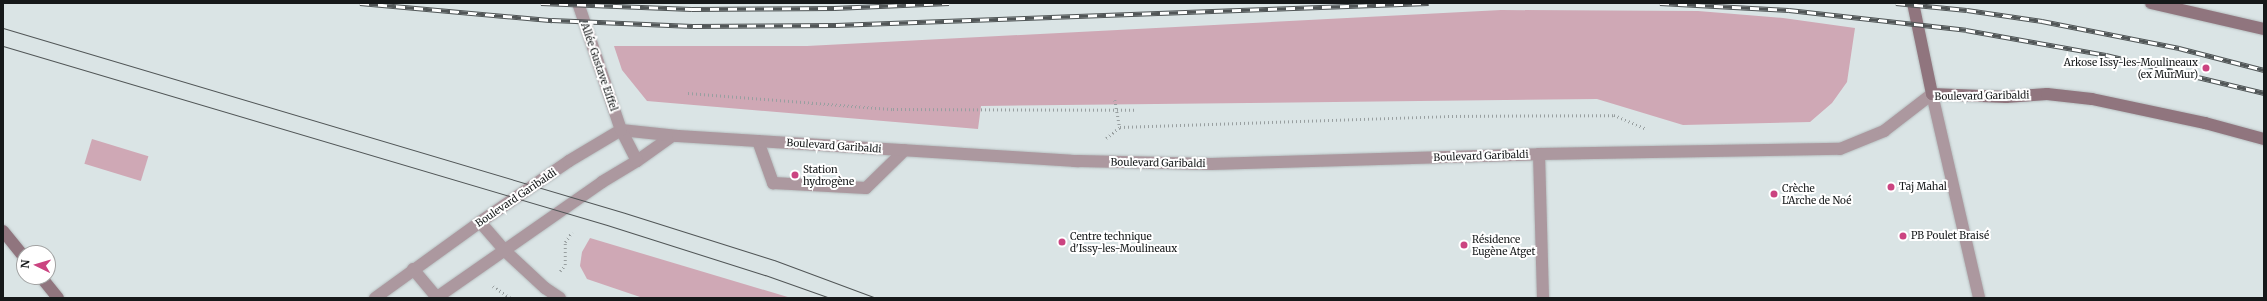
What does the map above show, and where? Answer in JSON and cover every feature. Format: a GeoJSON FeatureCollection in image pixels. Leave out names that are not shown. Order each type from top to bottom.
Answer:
{"type":"FeatureCollection","features":[{"type":"Feature","properties":{"kind":"main road"},"geometry":{"type":"LineString","coordinates":[[1913,3],[1932,94]]}},
{"type":"Feature","properties":{"kind":"main road"},"geometry":{"type":"LineString","coordinates":[[2151,3],[2264,29]]}},
{"type":"Feature","properties":{"kind":"main road","name":"Boulevard Garibaldi"},"geometry":{"type":"LineString","coordinates":[[1932,94],[2006,97],[2047,94],[2092,99],[2205,123],[2264,139]]}},
{"type":"Feature","properties":{"kind":"main road"},"geometry":{"type":"LineString","coordinates":[[3,231],[16,247]]}},
{"type":"Feature","properties":{"kind":"main road"},"geometry":{"type":"LineString","coordinates":[[47,285],[58,298]]}},
{"type":"Feature","properties":{"kind":"street","name":"Allée Gustave Eiffel"},"geometry":{"type":"LineString","coordinates":[[578,3],[621,130]]}},
{"type":"Feature","properties":{"kind":"street","name":"Boulevard Garibaldi"},"geometry":{"type":"LineString","coordinates":[[375,298],[413,269],[569,161],[621,130],[672,136],[1078,161],[1210,164],[1539,154],[1840,149],[1884,131],[1932,94]]}},
{"type":"Feature","properties":{"kind":"street"},"geometry":{"type":"LineString","coordinates":[[1932,94],[1978,298]]}},
{"type":"Feature","properties":{"kind":"street"},"geometry":{"type":"LineString","coordinates":[[621,130],[637,161]]}},
{"type":"Feature","properties":{"kind":"street"},"geometry":{"type":"LineString","coordinates":[[413,269],[437,298],[504,250],[672,136]]}},
{"type":"Feature","properties":{"kind":"street"},"geometry":{"type":"LineString","coordinates":[[758,141],[773,183],[866,188],[905,150]]}},
{"type":"Feature","properties":{"kind":"street"},"geometry":{"type":"LineString","coordinates":[[1539,154],[1543,298]]}},
{"type":"Feature","properties":{"kind":"street"},"geometry":{"type":"LineString","coordinates":[[480,222],[504,250],[545,288],[560,298]]}},
{"type":"Feature","properties":{"kind":"path"},"geometry":{"type":"LineString","coordinates":[[688,93],[893,109],[1136,110]]}},
{"type":"Feature","properties":{"kind":"path"},"geometry":{"type":"LineString","coordinates":[[1115,100],[1120,126]]}},
{"type":"Feature","properties":{"kind":"path"},"geometry":{"type":"LineString","coordinates":[[1078,161],[1120,126],[1448,116],[1614,115],[1649,130]]}},
{"type":"Feature","properties":{"kind":"path"},"geometry":{"type":"LineString","coordinates":[[545,288],[564,265],[566,242],[573,230]]}},
{"type":"Feature","properties":{"kind":"shaded area"},"geometry":{"type":"Polygon","coordinates":[[[1501,10],[1698,11],[1783,18],[1855,28],[1847,82],[1832,103],[1810,122],[1683,125],[1597,99],[981,106],[978,129],[647,101],[622,70],[614,46],[807,46],[1501,10]]]}},
{"type":"Feature","properties":{"kind":"shaded area"},"geometry":{"type":"Polygon","coordinates":[[[92,139],[148,156],[141,181],[84,164],[92,139]]]}},
{"type":"Feature","properties":{"kind":"shaded area"},"geometry":{"type":"Polygon","coordinates":[[[590,238],[791,298],[643,298],[587,279],[580,266],[582,252],[590,238]]]}},
{"type":"Feature","properties":{"kind":"tram line"},"geometry":{"type":"LineString","coordinates":[[3,28],[625,213],[774,260],[876,298]]}},
{"type":"Feature","properties":{"kind":"tram line"},"geometry":{"type":"LineString","coordinates":[[3,46],[607,225],[765,275],[830,298]]}},
{"type":"Feature","properties":{"kind":"railway"},"geometry":{"type":"LineString","coordinates":[[360,3],[552,20],[693,26],[836,25],[1429,3]]}},
{"type":"Feature","properties":{"kind":"railway"},"geometry":{"type":"LineString","coordinates":[[541,3],[692,9],[834,8],[949,3]]}},
{"type":"Feature","properties":{"kind":"railway"},"geometry":{"type":"LineString","coordinates":[[1660,3],[1789,10],[1966,30],[2106,55],[2264,93]]}},
{"type":"Feature","properties":{"kind":"railway"},"geometry":{"type":"LineString","coordinates":[[1896,3],[1967,10],[2042,21],[2179,48],[2264,70]]}},
{"type":"Feature","properties":{"kind":"place","name":"Arkose Issy-les-Moulineaux (ex MurMur)"},"geometry":{"type":"Point","coordinates":[2206,68]}},
{"type":"Feature","properties":{"kind":"place","name":"Station hydrogène"},"geometry":{"type":"Point","coordinates":[795,175]}},
{"type":"Feature","properties":{"kind":"place","name":"Taj Mahal"},"geometry":{"type":"Point","coordinates":[1891,187]}},
{"type":"Feature","properties":{"kind":"place","name":"Crèche L'Arche de Noé"},"geometry":{"type":"Point","coordinates":[1774,194]}},
{"type":"Feature","properties":{"kind":"place","name":"PB Poulet Braisé"},"geometry":{"type":"Point","coordinates":[1903,236]}},
{"type":"Feature","properties":{"kind":"place","name":"Centre technique d'Issy-les-Moulineaux"},"geometry":{"type":"Point","coordinates":[1062,242]}},
{"type":"Feature","properties":{"kind":"place","name":"Résidence Eugène Atget"},"geometry":{"type":"Point","coordinates":[1464,245]}}]}
